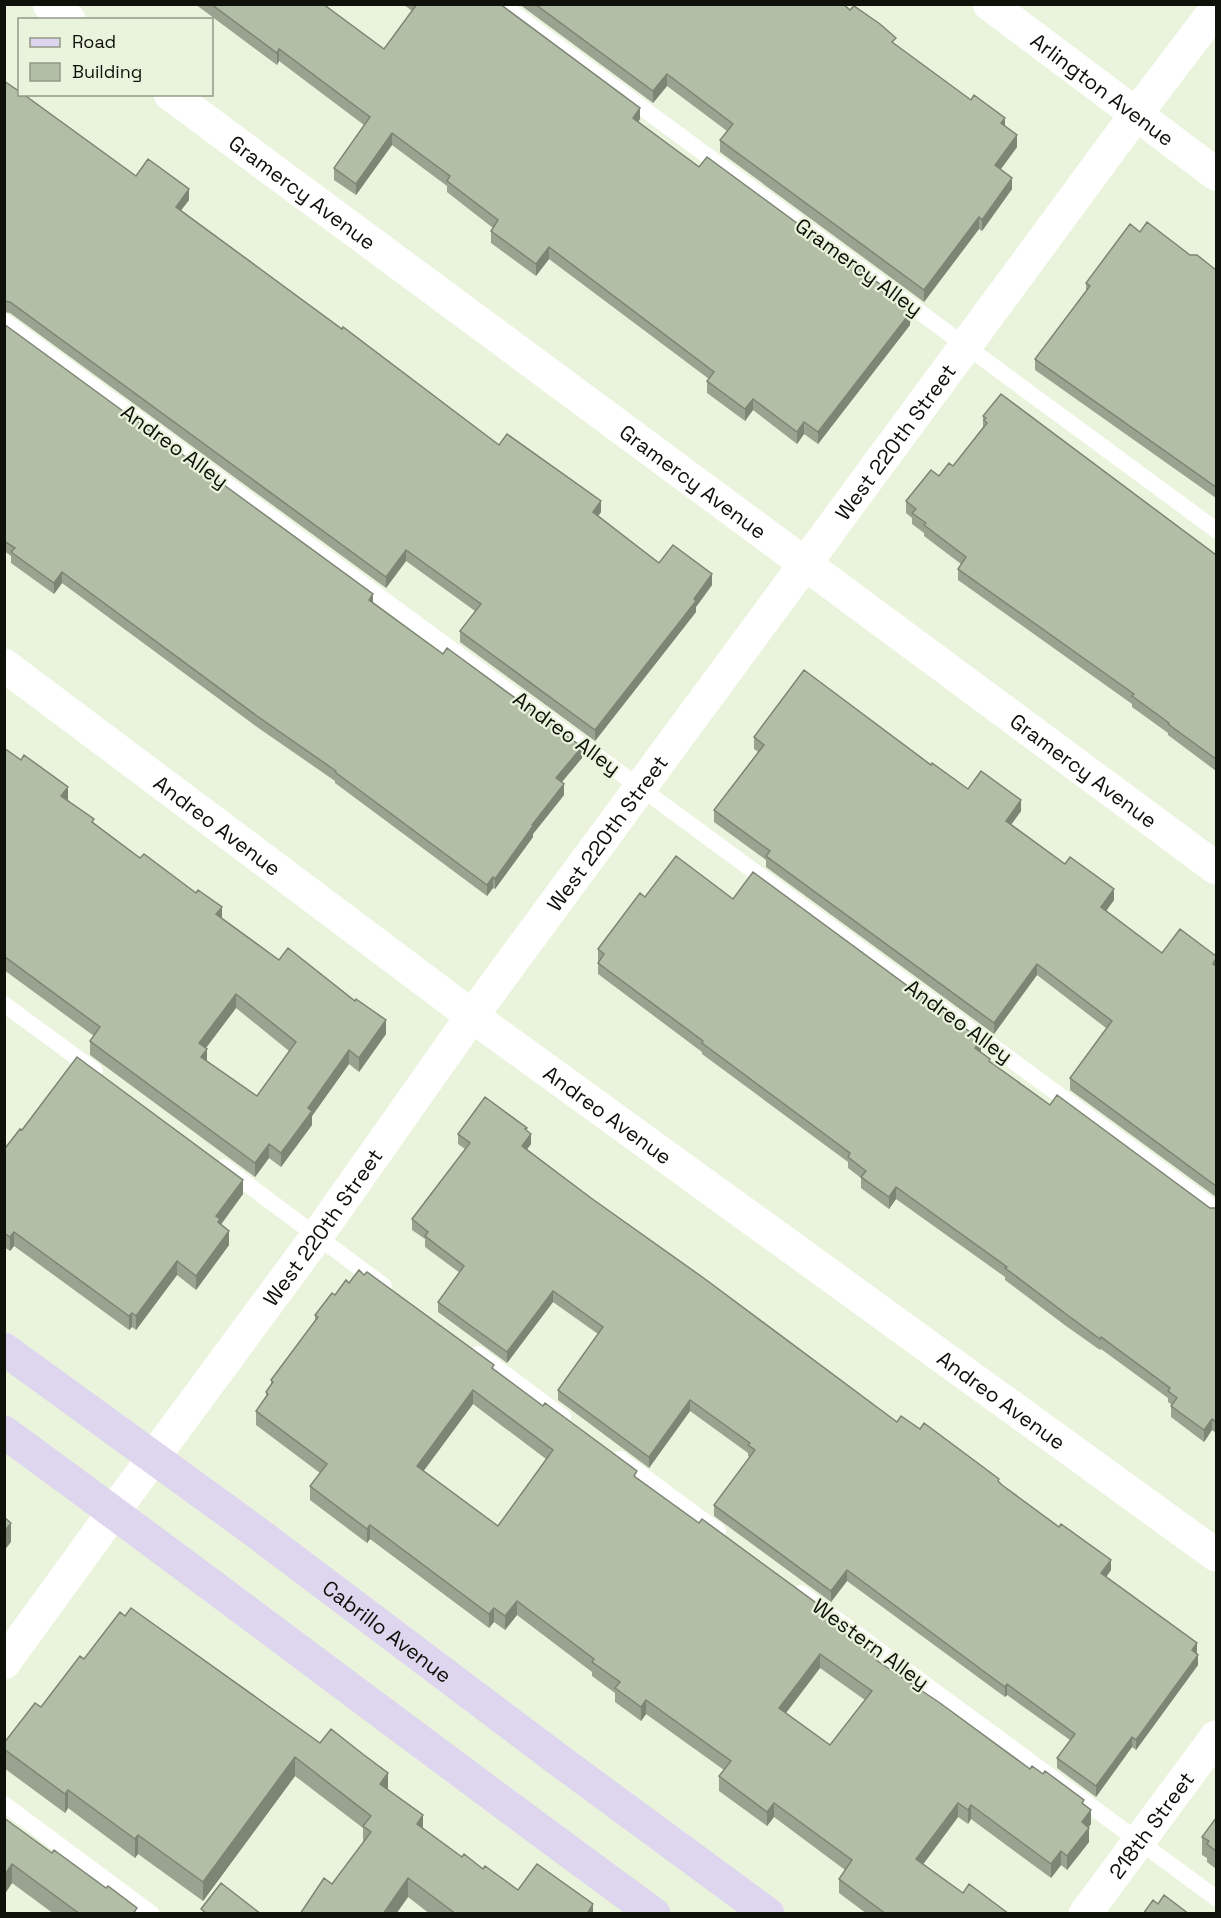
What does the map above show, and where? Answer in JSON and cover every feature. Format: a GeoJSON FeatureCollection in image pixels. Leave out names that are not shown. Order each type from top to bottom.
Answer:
{"type":"FeatureCollection","features":[{"type":"Feature","properties":{"kind":"main road","name":"Cabrillo Avenue"},"geometry":{"type":"LineString","coordinates":[[4,1349],[256,1532],[768,1914]]}},
{"type":"Feature","properties":{"kind":"main road"},"geometry":{"type":"LineString","coordinates":[[4,1432],[654,1914]]}},
{"type":"Feature","properties":{"kind":"street"},"geometry":{"type":"LineString","coordinates":[[49,4],[66,18]]}},
{"type":"Feature","properties":{"kind":"street","name":"Arlington Avenue"},"geometry":{"type":"LineString","coordinates":[[989,4],[1216,174]]}},
{"type":"Feature","properties":{"kind":"street","name":"West 220th Street"},"geometry":{"type":"LineString","coordinates":[[4,1664],[317,1236],[472,1016],[1216,9]]}},
{"type":"Feature","properties":{"kind":"street","name":"Gramercy Avenue"},"geometry":{"type":"LineString","coordinates":[[173,96],[1216,868]]}},
{"type":"Feature","properties":{"kind":"street","name":"Andreo Avenue"},"geometry":{"type":"LineString","coordinates":[[4,665],[472,1016],[1216,1555]]}},
{"type":"Feature","properties":{"kind":"street","name":"218th Street"},"geometry":{"type":"LineString","coordinates":[[1086,1914],[1216,1737]]}},
{"type":"Feature","properties":{"kind":"lane","name":"Gramercy Alley"},"geometry":{"type":"LineString","coordinates":[[501,4],[1216,530]]}},
{"type":"Feature","properties":{"kind":"lane","name":"Andreo Alley"},"geometry":{"type":"LineString","coordinates":[[4,321],[1216,1210]]}},
{"type":"Feature","properties":{"kind":"lane"},"geometry":{"type":"LineString","coordinates":[[4,1004],[109,1081]]}},
{"type":"Feature","properties":{"kind":"lane"},"geometry":{"type":"LineString","coordinates":[[213,1159],[399,1297]]}},
{"type":"Feature","properties":{"kind":"lane"},"geometry":{"type":"LineString","coordinates":[[467,1346],[572,1424]]}},
{"type":"Feature","properties":{"kind":"lane"},"geometry":{"type":"LineString","coordinates":[[611,1452],[736,1544]]}},
{"type":"Feature","properties":{"kind":"lane","name":"Western Alley"},"geometry":{"type":"LineString","coordinates":[[784,1580],[1216,1898]]}},
{"type":"Feature","properties":{"kind":"lane"},"geometry":{"type":"LineString","coordinates":[[4,1804],[152,1914]]}},
{"type":"Feature","properties":{"kind":"building"},"geometry":{"type":"Polygon","coordinates":[[[211,4],[323,4],[384,49],[417,4],[500,4],[640,108],[633,118],[699,167],[707,157],[911,307],[908,312],[910,313],[818,432],[804,422],[797,432],[753,399],[745,409],[707,381],[714,372],[549,247],[536,264],[491,231],[498,220],[447,181],[450,176],[392,133],[356,184],[334,168],[370,117],[279,49],[277,53],[211,4]]]}},
{"type":"Feature","properties":{"kind":"building"},"geometry":{"type":"Polygon","coordinates":[[[535,4],[843,4],[850,10],[854,6],[896,38],[892,42],[971,100],[974,95],[1005,118],[1001,123],[1017,135],[995,165],[1012,178],[982,220],[979,217],[924,290],[720,140],[733,124],[667,74],[653,91],[535,4]]]}},
{"type":"Feature","properties":{"kind":"building"},"geometry":{"type":"Polygon","coordinates":[[[4,81],[18,91],[18,96],[26,96],[136,176],[148,159],[189,189],[176,207],[342,329],[343,327],[499,445],[507,434],[601,501],[593,512],[659,563],[673,545],[712,574],[694,599],[696,601],[595,730],[460,631],[481,604],[406,550],[386,577],[10,302],[4,301],[4,81]]]}},
{"type":"Feature","properties":{"kind":"building"},"geometry":{"type":"Polygon","coordinates":[[[1147,222],[1190,255],[1197,255],[1216,270],[1216,487],[1035,359],[1090,286],[1086,283],[1130,224],[1140,232],[1147,222]]]}},
{"type":"Feature","properties":{"kind":"building"},"geometry":{"type":"Polygon","coordinates":[[[4,324],[373,594],[369,600],[443,654],[447,648],[582,747],[556,778],[564,784],[495,879],[493,877],[487,885],[336,771],[257,716],[62,572],[54,583],[11,552],[15,548],[4,541],[4,324]]]}},
{"type":"Feature","properties":{"kind":"building"},"geometry":{"type":"Polygon","coordinates":[[[1001,394],[1216,555],[1216,759],[1132,696],[1134,694],[958,569],[966,557],[912,513],[916,509],[906,501],[931,470],[939,476],[949,463],[953,466],[987,423],[983,416],[1001,394]]]}},
{"type":"Feature","properties":{"kind":"building"},"geometry":{"type":"Polygon","coordinates":[[[804,670],[931,765],[932,763],[968,789],[981,771],[1021,800],[1006,821],[1065,864],[1070,857],[1114,889],[1101,907],[1162,953],[1180,929],[1216,956],[1213,964],[1216,966],[1216,1186],[1070,1078],[1112,1021],[1037,964],[994,1023],[766,856],[770,851],[714,810],[764,745],[754,737],[804,670]]]}},
{"type":"Feature","properties":{"kind":"building"},"geometry":{"type":"Polygon","coordinates":[[[4,748],[21,760],[24,755],[68,787],[61,796],[94,819],[92,822],[140,858],[144,854],[196,893],[198,890],[222,907],[216,914],[279,960],[288,948],[355,1001],[356,999],[386,1020],[359,1058],[349,1050],[308,1108],[312,1111],[281,1153],[269,1144],[255,1163],[90,1041],[100,1027],[4,956],[4,748]],[[236,994],[199,1043],[207,1049],[201,1057],[257,1096],[296,1042],[236,994]]]}},
{"type":"Feature","properties":{"kind":"building"},"geometry":{"type":"Polygon","coordinates":[[[676,856],[733,899],[753,872],[981,1040],[975,1048],[990,1059],[989,1061],[1050,1105],[1057,1095],[1210,1208],[1216,1208],[1216,1422],[1212,1419],[1204,1430],[1171,1406],[1177,1398],[1168,1391],[1170,1388],[1066,1314],[1005,1268],[1007,1267],[896,1187],[889,1197],[861,1177],[866,1171],[848,1157],[850,1153],[598,963],[604,954],[598,949],[640,893],[645,897],[676,856]]]}},
{"type":"Feature","properties":{"kind":"building"},"geometry":{"type":"Polygon","coordinates":[[[77,1057],[243,1180],[216,1216],[220,1219],[218,1222],[229,1231],[196,1276],[177,1261],[136,1316],[132,1313],[129,1316],[14,1232],[10,1237],[4,1233],[4,1145],[6,1147],[20,1129],[22,1130],[77,1057]]]}},
{"type":"Feature","properties":{"kind":"building"},"geometry":{"type":"Polygon","coordinates":[[[485,1097],[527,1128],[525,1129],[531,1134],[522,1146],[897,1422],[901,1416],[920,1429],[924,1423],[1059,1527],[1061,1524],[1111,1560],[1101,1573],[1197,1643],[1192,1650],[1198,1655],[1136,1740],[1132,1737],[1096,1786],[1057,1758],[1075,1734],[1007,1684],[1005,1687],[847,1570],[831,1591],[714,1505],[755,1450],[748,1445],[750,1443],[690,1400],[649,1457],[558,1390],[603,1327],[553,1291],[507,1352],[438,1302],[464,1266],[425,1236],[428,1232],[412,1219],[470,1143],[458,1134],[485,1097]]]}},
{"type":"Feature","properties":{"kind":"building"},"geometry":{"type":"Polygon","coordinates":[[[359,1270],[364,1275],[367,1272],[494,1365],[492,1368],[543,1406],[545,1403],[637,1471],[634,1476],[699,1523],[702,1519],[819,1605],[815,1611],[879,1657],[876,1660],[940,1703],[1030,1769],[1032,1766],[1043,1774],[1045,1771],[1084,1800],[1082,1803],[1091,1810],[1082,1822],[1089,1828],[1067,1856],[1061,1851],[1051,1864],[971,1805],[968,1810],[958,1803],[916,1859],[963,1893],[969,1884],[1009,1914],[886,1914],[839,1879],[852,1860],[774,1803],[767,1812],[719,1776],[731,1761],[646,1700],[641,1707],[615,1688],[620,1682],[592,1662],[594,1659],[517,1601],[505,1616],[494,1608],[489,1614],[370,1525],[367,1529],[310,1486],[327,1464],[256,1411],[268,1394],[266,1392],[273,1382],[271,1380],[318,1317],[315,1315],[332,1293],[335,1295],[346,1280],[349,1283],[359,1270]],[[473,1390],[417,1466],[498,1526],[553,1450],[473,1390]],[[820,1654],[779,1708],[830,1745],[872,1691],[820,1654]]]}},
{"type":"Feature","properties":{"kind":"building"},"geometry":{"type":"Polygon","coordinates":[[[4,1517],[11,1523],[4,1532],[4,1517]]]}},
{"type":"Feature","properties":{"kind":"building"},"geometry":{"type":"Polygon","coordinates":[[[131,1608],[320,1743],[331,1729],[388,1773],[380,1784],[423,1815],[417,1824],[462,1857],[464,1854],[483,1869],[485,1866],[518,1890],[537,1864],[593,1904],[587,1914],[456,1914],[408,1878],[383,1914],[300,1914],[324,1878],[332,1884],[371,1832],[363,1826],[371,1816],[295,1757],[203,1882],[138,1835],[135,1839],[68,1790],[65,1794],[4,1749],[4,1743],[35,1703],[41,1707],[80,1656],[84,1659],[120,1612],[125,1616],[131,1608]]]}},
{"type":"Feature","properties":{"kind":"building"},"geometry":{"type":"Polygon","coordinates":[[[4,1818],[52,1853],[54,1850],[106,1888],[108,1886],[137,1908],[133,1914],[80,1914],[12,1864],[6,1873],[4,1872],[4,1818]]]}},
{"type":"Feature","properties":{"kind":"building"},"geometry":{"type":"Polygon","coordinates":[[[1216,1818],[1216,1851],[1207,1844],[1209,1841],[1202,1837],[1216,1818]]]}},
{"type":"Feature","properties":{"kind":"building"},"geometry":{"type":"Polygon","coordinates":[[[221,1883],[261,1914],[207,1914],[201,1909],[221,1883]]]}},
{"type":"Feature","properties":{"kind":"building"},"geometry":{"type":"Polygon","coordinates":[[[1164,1895],[1189,1914],[1143,1914],[1153,1900],[1158,1904],[1164,1895]]]}}]}
